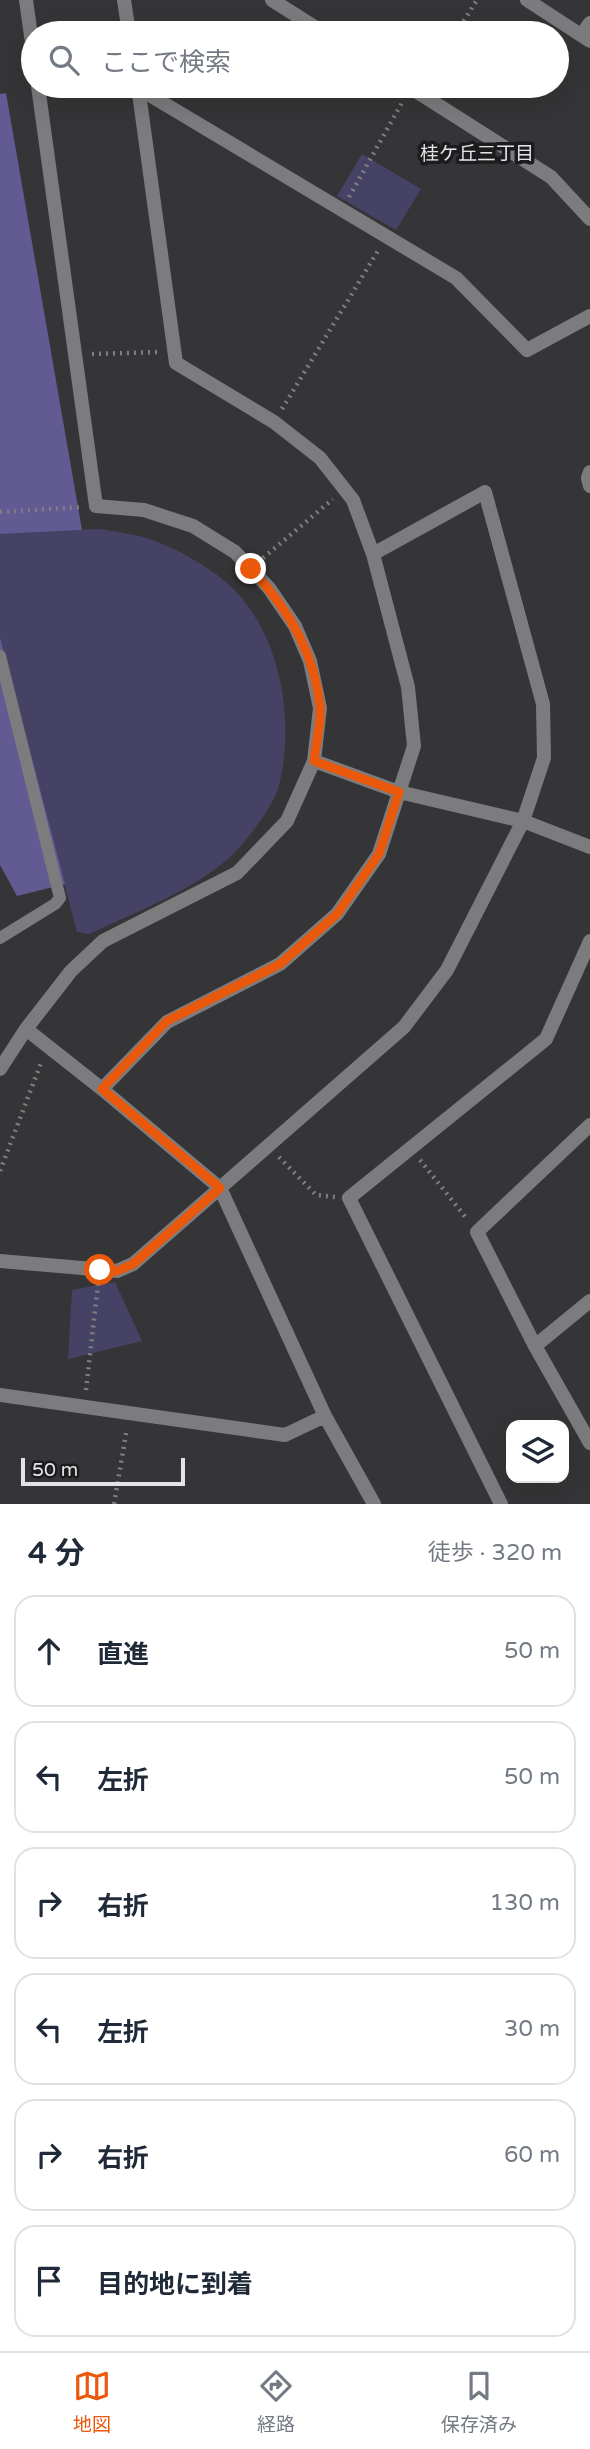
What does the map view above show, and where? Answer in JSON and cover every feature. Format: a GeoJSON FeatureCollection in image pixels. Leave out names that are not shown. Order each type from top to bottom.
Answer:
{"type":"FeatureCollection","features":[{"type":"Feature","properties":{"kind":"street"},"geometry":{"type":"LineString","coordinates":[[26,0],[29,21]]}},
{"type":"Feature","properties":{"kind":"street"},"geometry":{"type":"LineString","coordinates":[[124,0],[127,21]]}},
{"type":"Feature","properties":{"kind":"street"},"geometry":{"type":"LineString","coordinates":[[272,0],[305,21]]}},
{"type":"Feature","properties":{"kind":"street"},"geometry":{"type":"LineString","coordinates":[[527,0],[565,21]]}},
{"type":"Feature","properties":{"kind":"street"},"geometry":{"type":"LineString","coordinates":[[569,23],[587,33]]}},
{"type":"Feature","properties":{"kind":"street"},"geometry":{"type":"LineString","coordinates":[[0,1069],[26,1029],[71,971],[103,941],[237,873],[287,821],[314,761],[320,708],[310,661],[295,626],[269,588],[235,552],[193,526],[144,510],[96,506],[40,98]]}},
{"type":"Feature","properties":{"kind":"street"},"geometry":{"type":"LineString","coordinates":[[102,1089],[167,1021],[280,964],[337,914],[379,854],[414,746],[408,687],[373,554],[353,500],[320,458],[274,422],[176,363],[140,98]]}},
{"type":"Feature","properties":{"kind":"street"},"geometry":{"type":"LineString","coordinates":[[156,98],[456,278],[527,350],[590,316]]}},
{"type":"Feature","properties":{"kind":"street"},"geometry":{"type":"LineString","coordinates":[[426,98],[551,177],[590,219]]}},
{"type":"Feature","properties":{"kind":"street"},"geometry":{"type":"LineString","coordinates":[[590,472],[590,486]]}},
{"type":"Feature","properties":{"kind":"street"},"geometry":{"type":"LineString","coordinates":[[0,1261],[117,1271],[133,1264],[404,1027],[447,970],[523,821],[544,758],[543,704],[485,492],[373,554]]}},
{"type":"Feature","properties":{"kind":"street"},"geometry":{"type":"LineString","coordinates":[[314,761],[399,792],[523,821],[590,847]]}},
{"type":"Feature","properties":{"kind":"street"},"geometry":{"type":"LineString","coordinates":[[501,1504],[349,1198],[546,1039],[589,950]]}},
{"type":"Feature","properties":{"kind":"street"},"geometry":{"type":"LineString","coordinates":[[26,1029],[220,1188],[325,1416],[374,1504]]}},
{"type":"Feature","properties":{"kind":"street"},"geometry":{"type":"LineString","coordinates":[[590,1125],[477,1232],[535,1346],[590,1443]]}},
{"type":"Feature","properties":{"kind":"street"},"geometry":{"type":"LineString","coordinates":[[535,1346],[590,1301]]}},
{"type":"Feature","properties":{"kind":"street"},"geometry":{"type":"LineString","coordinates":[[0,1395],[285,1435],[325,1416]]}},
{"type":"Feature","properties":{"kind":"lane"},"geometry":{"type":"LineString","coordinates":[[0,656],[60,898],[55,904],[0,938]]}},
{"type":"Feature","properties":{"kind":"path"},"geometry":{"type":"LineString","coordinates":[[464,21],[477,0]]}},
{"type":"Feature","properties":{"kind":"path"},"geometry":{"type":"LineString","coordinates":[[342,209],[403,98]]}},
{"type":"Feature","properties":{"kind":"path"},"geometry":{"type":"LineString","coordinates":[[274,422],[387,236]]}},
{"type":"Feature","properties":{"kind":"path"},"geometry":{"type":"LineString","coordinates":[[75,354],[175,352]]}},
{"type":"Feature","properties":{"kind":"path"},"geometry":{"type":"LineString","coordinates":[[251,569],[345,489]]}},
{"type":"Feature","properties":{"kind":"path"},"geometry":{"type":"LineString","coordinates":[[0,512],[96,506]]}},
{"type":"Feature","properties":{"kind":"path"},"geometry":{"type":"LineString","coordinates":[[0,1171],[48,1046]]}},
{"type":"Feature","properties":{"kind":"path"},"geometry":{"type":"LineString","coordinates":[[269,1146],[316,1195],[349,1198]]}},
{"type":"Feature","properties":{"kind":"path"},"geometry":{"type":"LineString","coordinates":[[411,1148],[477,1232]]}},
{"type":"Feature","properties":{"kind":"path"},"geometry":{"type":"LineString","coordinates":[[84,1406],[100,1270]]}},
{"type":"Feature","properties":{"kind":"path"},"geometry":{"type":"LineString","coordinates":[[114,1504],[129,1413]]}},
{"type":"Feature","properties":{"kind":"shaded area"},"geometry":{"type":"Polygon","coordinates":[[[6,93],[82,530],[0,534],[0,94],[6,93]]]}},
{"type":"Feature","properties":{"kind":"shaded area"},"geometry":{"type":"Polygon","coordinates":[[[362,154],[421,189],[396,230],[337,196],[362,154]]]}},
{"type":"Feature","properties":{"kind":"shaded area"},"geometry":{"type":"Polygon","coordinates":[[[100,529],[140,536],[186,555],[217,575],[238,594],[256,618],[269,644],[284,702],[285,732],[278,789],[260,821],[237,850],[188,887],[89,934],[77,932],[0,637],[0,534],[100,529]]]}},
{"type":"Feature","properties":{"kind":"shaded area"},"geometry":{"type":"Polygon","coordinates":[[[0,637],[65,884],[17,896],[0,865],[0,637]]]}},
{"type":"Feature","properties":{"kind":"shaded area"},"geometry":{"type":"Polygon","coordinates":[[[115,1282],[142,1341],[68,1359],[72,1290],[115,1282]]]}},
{"type":"Feature","properties":{"kind":"district","name":"桂ケ丘三丁目"},"geometry":{"type":"Point","coordinates":[477,154]}},
{"type":"Feature","properties":{"kind":"route"},"geometry":{"type":"LineString","coordinates":[[100,1270],[117,1271],[133,1264],[220,1188],[102,1089],[167,1021],[280,964],[337,914],[379,854],[399,792],[314,761],[320,708],[310,661],[295,626],[269,588],[251,569]]}}]}
